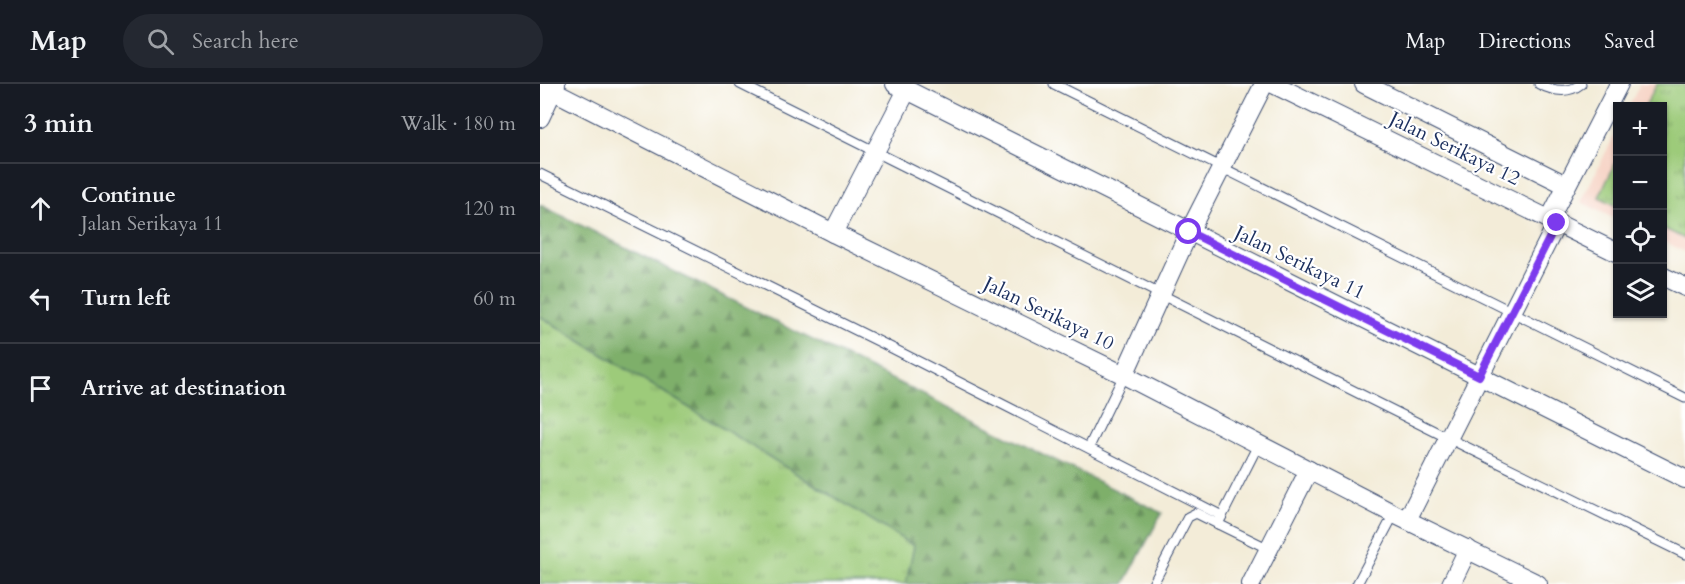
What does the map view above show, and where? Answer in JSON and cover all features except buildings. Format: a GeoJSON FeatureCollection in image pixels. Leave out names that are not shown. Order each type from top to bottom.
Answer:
{"type":"FeatureCollection","features":[{"type":"Feature","properties":{"kind":"street"},"geometry":{"type":"LineString","coordinates":[[1124,375],[1189,232],[1264,84]]}},
{"type":"Feature","properties":{"kind":"street","name":"Jalan Serikaya 12"},"geometry":{"type":"LineString","coordinates":[[1272,84],[1613,251]]}},
{"type":"Feature","properties":{"kind":"street"},"geometry":{"type":"LineString","coordinates":[[1364,84],[1566,185]]}},
{"type":"Feature","properties":{"kind":"street"},"geometry":{"type":"LineString","coordinates":[[1400,517],[1448,438],[1512,312],[1553,221],[1566,185],[1619,84]]}},
{"type":"Feature","properties":{"kind":"street"},"geometry":{"type":"LineString","coordinates":[[540,118],[550,86]]}},
{"type":"Feature","properties":{"kind":"street","name":"Jalan Serikaya 10"},"geometry":{"type":"LineString","coordinates":[[550,86],[833,232],[1124,375],[1400,517],[1538,584]]}},
{"type":"Feature","properties":{"kind":"street"},"geometry":{"type":"LineString","coordinates":[[833,232],[875,153],[904,86]]}},
{"type":"Feature","properties":{"kind":"street","name":"Jalan Serikaya 11"},"geometry":{"type":"LineString","coordinates":[[904,86],[1189,232],[1685,479]]}},
{"type":"Feature","properties":{"kind":"street"},"geometry":{"type":"LineString","coordinates":[[1667,278],[1685,287]]}},
{"type":"Feature","properties":{"kind":"street"},"geometry":{"type":"LineString","coordinates":[[1251,584],[1309,470]]}},
{"type":"Feature","properties":{"kind":"street"},"geometry":{"type":"LineString","coordinates":[[1451,584],[1468,549]]}},
{"type":"Feature","properties":{"kind":"lane"},"geometry":{"type":"LineString","coordinates":[[741,84],[875,153],[1685,554]]}},
{"type":"Feature","properties":{"kind":"lane"},"geometry":{"type":"LineString","coordinates":[[1054,84],[1685,398]]}},
{"type":"Feature","properties":{"kind":"lane"},"geometry":{"type":"LineString","coordinates":[[1539,84],[1558,92],[1581,84]]}},
{"type":"Feature","properties":{"kind":"lane"},"geometry":{"type":"LineString","coordinates":[[540,174],[1089,447],[1269,549]]}},
{"type":"Feature","properties":{"kind":"lane"},"geometry":{"type":"LineString","coordinates":[[1089,447],[1124,375]]}},
{"type":"Feature","properties":{"kind":"lane"},"geometry":{"type":"LineString","coordinates":[[1220,520],[1258,445]]}},
{"type":"Feature","properties":{"kind":"lane"},"geometry":{"type":"LineString","coordinates":[[1153,584],[1188,517],[1197,513],[1220,520]]}},
{"type":"Feature","properties":{"kind":"lane"},"geometry":{"type":"LineString","coordinates":[[1357,584],[1400,517]]}},
{"type":"Feature","properties":{"kind":"shaded area"},"geometry":{"type":"Polygon","coordinates":[[[1640,84],[1685,84],[1685,252],[1667,243],[1667,102],[1631,102],[1640,84]]]}},
{"type":"Feature","properties":{"kind":"shaded area"},"geometry":{"type":"Polygon","coordinates":[[[1613,138],[1613,218],[1581,202],[1613,138]]]}},
{"type":"Feature","properties":{"kind":"green space"},"geometry":{"type":"Polygon","coordinates":[[[1657,84],[1685,84],[1685,239],[1667,230],[1667,102],[1647,102],[1657,84]]]}},
{"type":"Feature","properties":{"kind":"green space"},"geometry":{"type":"Polygon","coordinates":[[[1613,168],[1613,204],[1599,197],[1613,168]]]}},
{"type":"Feature","properties":{"kind":"green space"},"geometry":{"type":"Polygon","coordinates":[[[540,205],[1162,513],[1124,584],[906,584],[914,546],[540,316],[540,205]]]}},
{"type":"Feature","properties":{"kind":"green space"},"geometry":{"type":"Polygon","coordinates":[[[540,316],[914,546],[906,584],[540,584],[540,316]]]}},
{"type":"Feature","properties":{"kind":"route"},"geometry":{"type":"LineString","coordinates":[[1189,232],[1479,376],[1557,223]]}}]}
